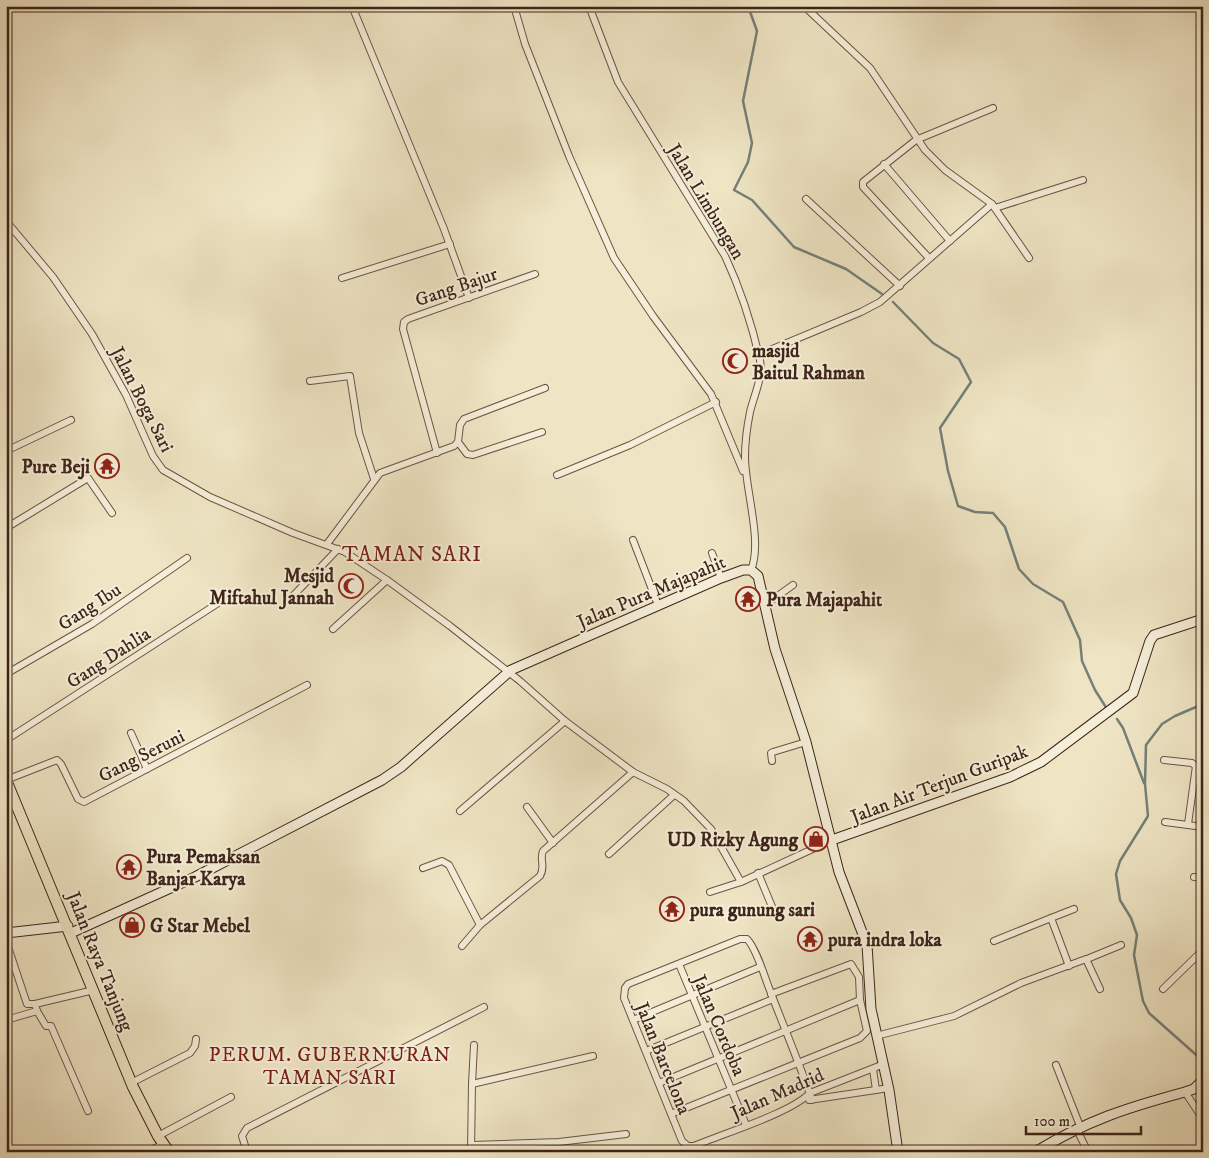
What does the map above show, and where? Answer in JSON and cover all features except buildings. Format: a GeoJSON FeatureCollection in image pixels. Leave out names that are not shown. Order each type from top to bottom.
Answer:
{"type":"FeatureCollection","features":[{"type":"Feature","properties":{"kind":"main road","name":"Jalan Raya Tanjung"},"geometry":{"type":"LineString","coordinates":[[6,780],[70,929],[131,1083],[163,1144]]}},
{"type":"Feature","properties":{"kind":"street"},"geometry":{"type":"LineString","coordinates":[[352,6],[450,244],[469,298]]}},
{"type":"Feature","properties":{"kind":"street"},"geometry":{"type":"LineString","coordinates":[[514,6],[525,44],[614,258],[647,309],[702,379],[716,402],[746,476]]}},
{"type":"Feature","properties":{"kind":"street","name":"Jalan Limbungan"},"geometry":{"type":"LineString","coordinates":[[589,6],[618,82],[725,256],[737,284],[758,355],[760,373],[748,423],[746,476],[756,549],[752,570]]}},
{"type":"Feature","properties":{"kind":"street"},"geometry":{"type":"LineString","coordinates":[[804,6],[870,68],[916,140],[945,170],[994,206],[1028,258]]}},
{"type":"Feature","properties":{"kind":"street"},"geometry":{"type":"LineString","coordinates":[[929,258],[862,187],[866,178],[916,140],[992,108]]}},
{"type":"Feature","properties":{"kind":"street"},"geometry":{"type":"LineString","coordinates":[[884,164],[950,241]]}},
{"type":"Feature","properties":{"kind":"street"},"geometry":{"type":"LineString","coordinates":[[758,355],[866,310],[889,296],[929,258],[994,206],[1083,180]]}},
{"type":"Feature","properties":{"kind":"street"},"geometry":{"type":"LineString","coordinates":[[806,199],[900,286]]}},
{"type":"Feature","properties":{"kind":"street","name":"Jalan Boga Sari"},"geometry":{"type":"LineString","coordinates":[[6,221],[53,277],[92,334],[115,375],[153,456],[163,470],[210,498],[293,533],[338,549],[354,557],[387,580],[508,672],[565,722],[633,772],[674,795],[698,814],[711,830],[741,882]]}},
{"type":"Feature","properties":{"kind":"street"},"geometry":{"type":"LineString","coordinates":[[342,278],[450,244]]}},
{"type":"Feature","properties":{"kind":"street","name":"Gang Bajur"},"geometry":{"type":"LineString","coordinates":[[437,453],[403,325],[408,319],[535,274]]}},
{"type":"Feature","properties":{"kind":"street"},"geometry":{"type":"LineString","coordinates":[[310,381],[350,376],[359,433],[374,479]]}},
{"type":"Feature","properties":{"kind":"street"},"geometry":{"type":"LineString","coordinates":[[542,432],[473,455],[466,453],[458,442],[460,424],[464,419],[545,388]]}},
{"type":"Feature","properties":{"kind":"street"},"geometry":{"type":"LineString","coordinates":[[557,475],[630,445],[716,402]]}},
{"type":"Feature","properties":{"kind":"street"},"geometry":{"type":"LineString","coordinates":[[6,451],[71,420]]}},
{"type":"Feature","properties":{"kind":"street"},"geometry":{"type":"LineString","coordinates":[[327,544],[374,479],[390,468],[437,453],[458,442]]}},
{"type":"Feature","properties":{"kind":"street"},"geometry":{"type":"LineString","coordinates":[[6,528],[88,478],[112,513]]}},
{"type":"Feature","properties":{"kind":"street"},"geometry":{"type":"LineString","coordinates":[[633,540],[658,606]]}},
{"type":"Feature","properties":{"kind":"street"},"geometry":{"type":"LineString","coordinates":[[290,599],[338,549]]}},
{"type":"Feature","properties":{"kind":"street"},"geometry":{"type":"LineString","coordinates":[[712,553],[721,578]]}},
{"type":"Feature","properties":{"kind":"street","name":"Gang Ibu"},"geometry":{"type":"LineString","coordinates":[[6,674],[92,624],[186,558]]}},
{"type":"Feature","properties":{"kind":"street","name":"Jalan Pura Majapahit"},"geometry":{"type":"LineString","coordinates":[[6,934],[70,929],[195,877],[382,780],[401,767],[508,672],[536,658],[721,578],[743,570],[752,570],[758,576],[778,660],[806,742],[843,881],[867,945],[871,1009],[889,1088],[898,1152]]}},
{"type":"Feature","properties":{"kind":"street"},"geometry":{"type":"LineString","coordinates":[[333,629],[387,580]]}},
{"type":"Feature","properties":{"kind":"street"},"geometry":{"type":"LineString","coordinates":[[765,605],[793,585]]}},
{"type":"Feature","properties":{"kind":"street","name":"Gang Dahlia"},"geometry":{"type":"LineString","coordinates":[[6,740],[226,598]]}},
{"type":"Feature","properties":{"kind":"street","name":"Jalan Air Terjun Guripak"},"geometry":{"type":"LineString","coordinates":[[832,840],[1010,777],[1041,762],[1133,693],[1153,637],[1203,619]]}},
{"type":"Feature","properties":{"kind":"street","name":"Gang Seruni"},"geometry":{"type":"LineString","coordinates":[[6,780],[57,760],[61,763],[78,799],[83,802],[306,685]]}},
{"type":"Feature","properties":{"kind":"street"},"geometry":{"type":"LineString","coordinates":[[460,811],[565,722]]}},
{"type":"Feature","properties":{"kind":"street"},"geometry":{"type":"LineString","coordinates":[[131,733],[147,769]]}},
{"type":"Feature","properties":{"kind":"street"},"geometry":{"type":"LineString","coordinates":[[772,761],[770,756],[773,752],[806,742]]}},
{"type":"Feature","properties":{"kind":"street"},"geometry":{"type":"LineString","coordinates":[[1164,760],[1192,763],[1196,766],[1188,824]]}},
{"type":"Feature","properties":{"kind":"street"},"geometry":{"type":"LineString","coordinates":[[462,946],[480,925],[540,876],[544,865],[542,853],[633,772]]}},
{"type":"Feature","properties":{"kind":"street"},"geometry":{"type":"LineString","coordinates":[[609,854],[674,795]]}},
{"type":"Feature","properties":{"kind":"street"},"geometry":{"type":"LineString","coordinates":[[527,806],[553,843]]}},
{"type":"Feature","properties":{"kind":"street"},"geometry":{"type":"LineString","coordinates":[[1165,822],[1203,826]]}},
{"type":"Feature","properties":{"kind":"street"},"geometry":{"type":"LineString","coordinates":[[710,892],[741,882],[832,840]]}},
{"type":"Feature","properties":{"kind":"street"},"geometry":{"type":"LineString","coordinates":[[423,868],[442,860],[449,865],[480,925]]}},
{"type":"Feature","properties":{"kind":"street"},"geometry":{"type":"LineString","coordinates":[[758,873],[773,909]]}},
{"type":"Feature","properties":{"kind":"street"},"geometry":{"type":"LineString","coordinates":[[1194,877],[1203,878]]}},
{"type":"Feature","properties":{"kind":"street"},"geometry":{"type":"LineString","coordinates":[[994,941],[1074,909]]}},
{"type":"Feature","properties":{"kind":"street"},"geometry":{"type":"LineString","coordinates":[[1052,918],[1069,966]]}},
{"type":"Feature","properties":{"kind":"street"},"geometry":{"type":"LineString","coordinates":[[678,964],[741,938],[750,942],[785,1032],[801,1062],[812,1100]]}},
{"type":"Feature","properties":{"kind":"street"},"geometry":{"type":"LineString","coordinates":[[6,941],[27,1004],[36,1007],[46,1026],[51,1026],[88,1111]]}},
{"type":"Feature","properties":{"kind":"street"},"geometry":{"type":"LineString","coordinates":[[876,1036],[942,1020],[1021,983],[1121,945]]}},
{"type":"Feature","properties":{"kind":"street"},"geometry":{"type":"LineString","coordinates":[[1163,989],[1203,950]]}},
{"type":"Feature","properties":{"kind":"street"},"geometry":{"type":"LineString","coordinates":[[1087,959],[1100,989]]}},
{"type":"Feature","properties":{"kind":"street","name":"Jalan Barcelona"},"geometry":{"type":"LineString","coordinates":[[678,964],[628,984],[623,996],[671,1114],[688,1147]]}},
{"type":"Feature","properties":{"kind":"street","name":"Jalan Cordoba"},"geometry":{"type":"LineString","coordinates":[[678,964],[692,996],[709,1025],[718,1060],[746,1125]]}},
{"type":"Feature","properties":{"kind":"street"},"geometry":{"type":"LineString","coordinates":[[646,1051],[847,964],[853,965],[857,973],[860,1000],[867,1031],[863,1036],[671,1114]]}},
{"type":"Feature","properties":{"kind":"street"},"geometry":{"type":"LineString","coordinates":[[633,1020],[760,967]]}},
{"type":"Feature","properties":{"kind":"street"},"geometry":{"type":"LineString","coordinates":[[6,1020],[36,1007],[94,990]]}},
{"type":"Feature","properties":{"kind":"street"},"geometry":{"type":"LineString","coordinates":[[659,1083],[860,1000]]}},
{"type":"Feature","properties":{"kind":"street"},"geometry":{"type":"LineString","coordinates":[[247,1152],[242,1136],[247,1128],[484,1008]]}},
{"type":"Feature","properties":{"kind":"street"},"geometry":{"type":"LineString","coordinates":[[131,1083],[190,1053],[195,1046],[196,1039]]}},
{"type":"Feature","properties":{"kind":"street"},"geometry":{"type":"LineString","coordinates":[[474,1045],[472,1149],[626,1134]]}},
{"type":"Feature","properties":{"kind":"street"},"geometry":{"type":"LineString","coordinates":[[472,1084],[593,1056]]}},
{"type":"Feature","properties":{"kind":"street","name":"Jalan Madrid"},"geometry":{"type":"LineString","coordinates":[[688,1147],[746,1125],[803,1100],[810,1093],[884,1064]]}},
{"type":"Feature","properties":{"kind":"street"},"geometry":{"type":"LineString","coordinates":[[1056,1065],[1088,1152]]}},
{"type":"Feature","properties":{"kind":"street"},"geometry":{"type":"LineString","coordinates":[[873,1069],[876,1090]]}},
{"type":"Feature","properties":{"kind":"street"},"geometry":{"type":"LineString","coordinates":[[1035,1152],[1078,1127],[1125,1108],[1194,1089],[1203,1080]]}},
{"type":"Feature","properties":{"kind":"street"},"geometry":{"type":"LineString","coordinates":[[803,1100],[889,1088]]}},
{"type":"Feature","properties":{"kind":"street"},"geometry":{"type":"LineString","coordinates":[[1185,1092],[1203,1119]]}},
{"type":"Feature","properties":{"kind":"street"},"geometry":{"type":"LineString","coordinates":[[148,1152],[163,1144],[231,1097]]}},
{"type":"Feature","properties":{"kind":"waterway"},"geometry":{"type":"LineString","coordinates":[[748,6],[757,31],[743,101],[752,143],[748,162],[734,190],[752,200],[794,247],[846,269],[882,294]]}},
{"type":"Feature","properties":{"kind":"waterway"},"geometry":{"type":"LineString","coordinates":[[893,302],[933,343],[959,359],[971,382],[940,428],[948,471],[958,506],[975,512],[993,513],[1005,527],[1019,569],[1033,584],[1063,602],[1080,640],[1082,661],[1095,690],[1107,709]]}},
{"type":"Feature","properties":{"kind":"waterway"},"geometry":{"type":"LineString","coordinates":[[1203,704],[1162,724],[1146,745],[1145,784],[1148,816],[1120,861],[1116,874],[1120,900],[1131,918],[1137,935],[1134,955],[1143,1001],[1149,1013],[1203,1061]]}},
{"type":"Feature","properties":{"kind":"waterway"},"geometry":{"type":"LineString","coordinates":[[1117,719],[1123,728],[1144,783]]}},
{"type":"Feature","properties":{"kind":"place","name":"masjid Baitul Rahman"},"geometry":{"type":"Point","coordinates":[735,361]}},
{"type":"Feature","properties":{"kind":"place","name":"Pure Beji"},"geometry":{"type":"Point","coordinates":[107,466]}},
{"type":"Feature","properties":{"kind":"place","name":"Mesjid Miftahul Jannah"},"geometry":{"type":"Point","coordinates":[351,586]}},
{"type":"Feature","properties":{"kind":"place","name":"Pura Majapahit"},"geometry":{"type":"Point","coordinates":[748,599]}},
{"type":"Feature","properties":{"kind":"place","name":"UD Rizky Agung"},"geometry":{"type":"Point","coordinates":[816,839]}},
{"type":"Feature","properties":{"kind":"place","name":"Pura Pemaksan Banjar Karya"},"geometry":{"type":"Point","coordinates":[129,867]}},
{"type":"Feature","properties":{"kind":"place","name":"pura gunung sari"},"geometry":{"type":"Point","coordinates":[672,909]}},
{"type":"Feature","properties":{"kind":"place","name":"G Star Mebel"},"geometry":{"type":"Point","coordinates":[132,925]}},
{"type":"Feature","properties":{"kind":"place","name":"pura indra loka"},"geometry":{"type":"Point","coordinates":[810,939]}},
{"type":"Feature","properties":{"kind":"district","name":"TAMAN SARI"},"geometry":{"type":"Point","coordinates":[412,554]}},
{"type":"Feature","properties":{"kind":"district","name":"PERUM. GUBERNURAN TAMAN SARI"},"geometry":{"type":"Point","coordinates":[330,1066]}}]}
